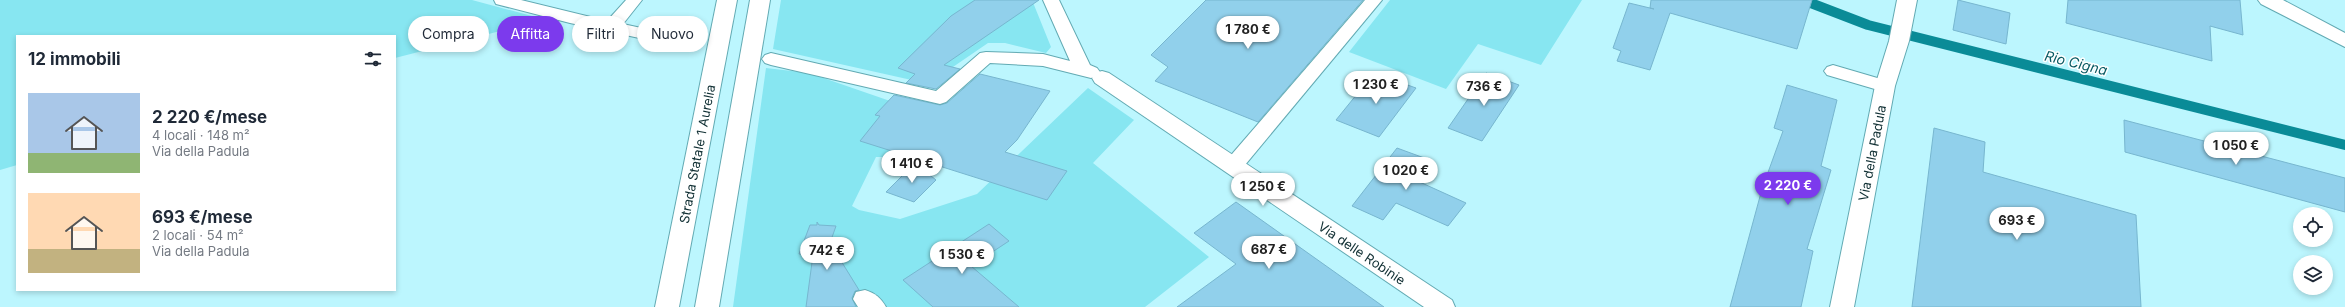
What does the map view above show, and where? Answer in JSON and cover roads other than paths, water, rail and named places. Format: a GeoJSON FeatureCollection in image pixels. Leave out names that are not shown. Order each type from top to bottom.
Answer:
{"type":"FeatureCollection","features":[{"type":"Feature","properties":{"kind":"main road","name":"Strada Statale 1 Aurelia"},"geometry":{"type":"LineString","coordinates":[[667,307],[727,0]]}},
{"type":"Feature","properties":{"kind":"main road"},"geometry":{"type":"LineString","coordinates":[[707,307],[760,0]]}},
{"type":"Feature","properties":{"kind":"main road"},"geometry":{"type":"LineString","coordinates":[[2268,0],[2345,41]]}},
{"type":"Feature","properties":{"kind":"main road","name":"Via della Padula"},"geometry":{"type":"LineString","coordinates":[[1842,307],[1885,86],[1899,41],[1905,8]]}},
{"type":"Feature","properties":{"kind":"main road","name":"Via delle Robinie"},"geometry":{"type":"LineString","coordinates":[[1093,73],[1443,307]]}},
{"type":"Feature","properties":{"kind":"lane"},"geometry":{"type":"LineString","coordinates":[[502,0],[572,17]]}},
{"type":"Feature","properties":{"kind":"lane"},"geometry":{"type":"LineString","coordinates":[[622,16],[634,0]]}},
{"type":"Feature","properties":{"kind":"lane"},"geometry":{"type":"LineString","coordinates":[[1051,0],[1093,73]]}},
{"type":"Feature","properties":{"kind":"lane"},"geometry":{"type":"LineString","coordinates":[[1233,166],[1374,0]]}},
{"type":"Feature","properties":{"kind":"lane"},"geometry":{"type":"LineString","coordinates":[[770,59],[940,98],[986,57],[1043,60],[1093,73]]}},
{"type":"Feature","properties":{"kind":"lane"},"geometry":{"type":"LineString","coordinates":[[1833,71],[1885,86]]}},
{"type":"Feature","properties":{"kind":"waterway","name":"Rio Cigna"},"geometry":{"type":"LineString","coordinates":[[1803,0],[1868,25],[2345,145]]}}]}
